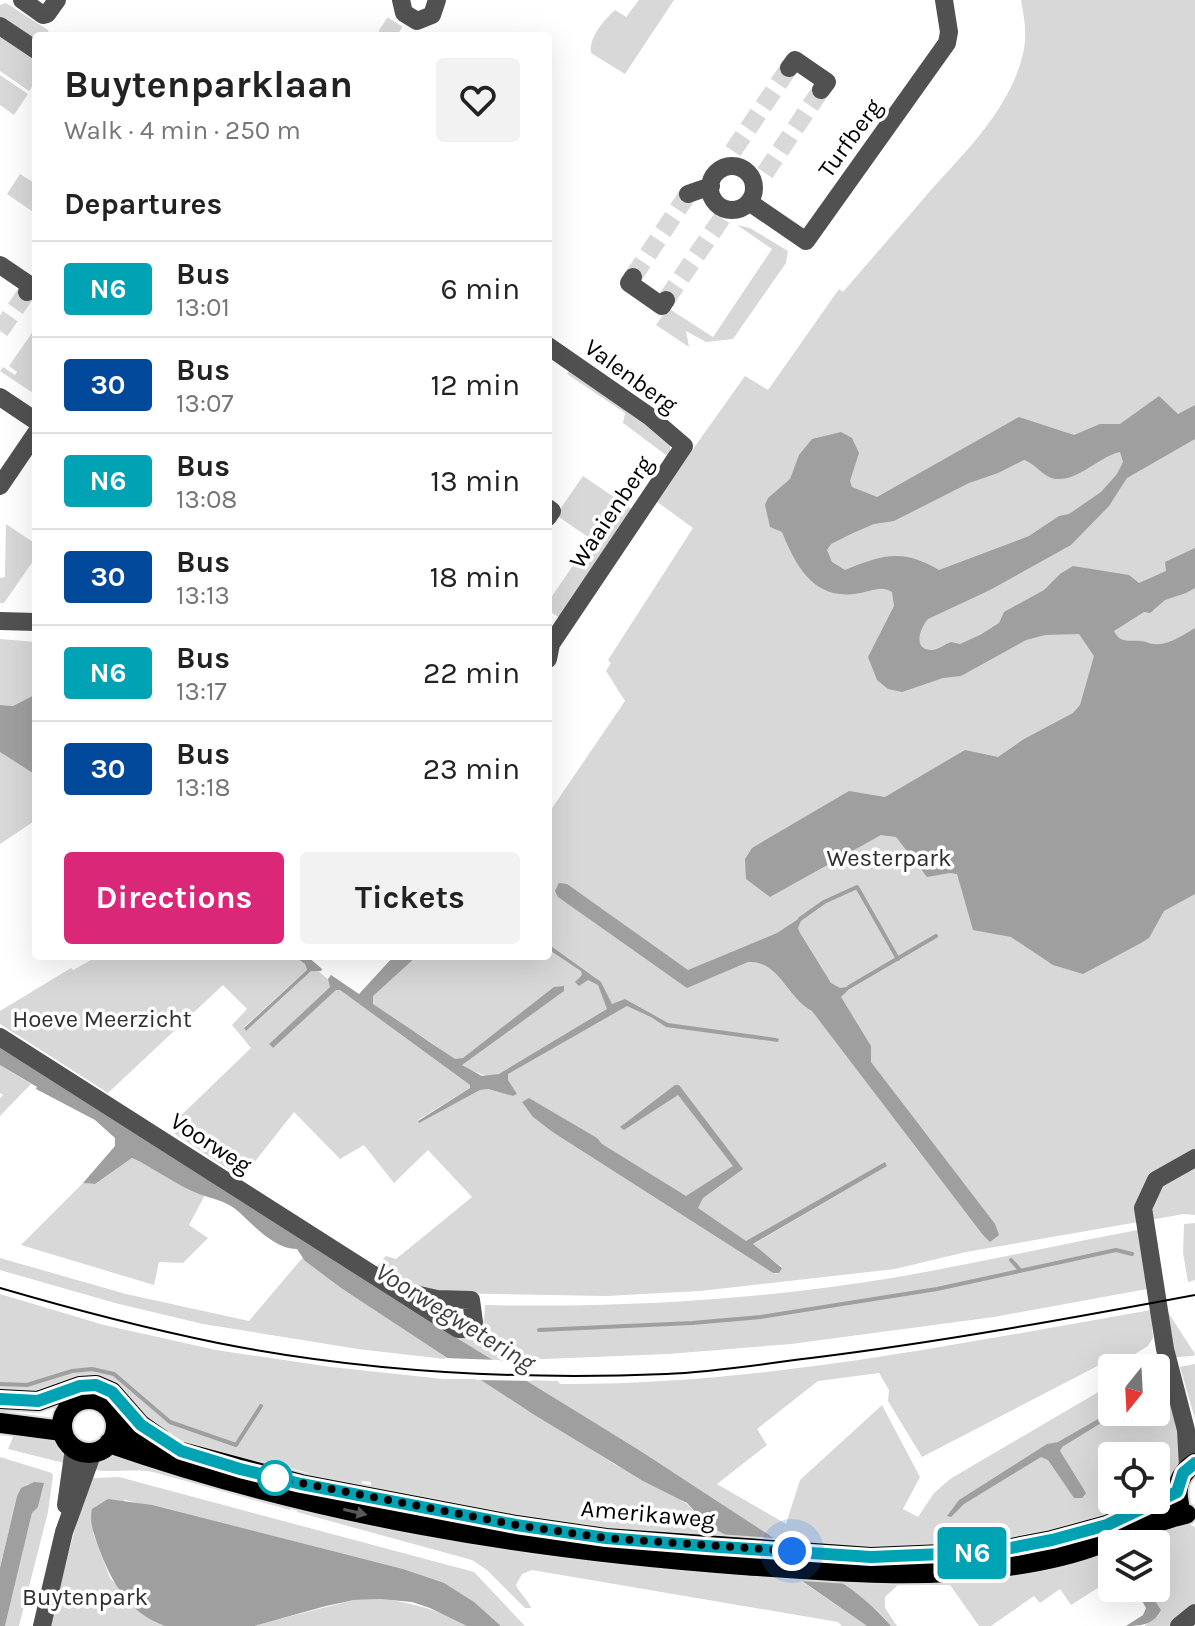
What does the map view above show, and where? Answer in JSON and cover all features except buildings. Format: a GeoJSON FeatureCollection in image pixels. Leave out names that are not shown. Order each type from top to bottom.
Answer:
{"type":"FeatureCollection","features":[{"type":"Feature","properties":{"kind":"main road"},"geometry":{"type":"LineString","coordinates":[[0,1399],[38,1401],[80,1386],[103,1387],[119,1398],[141,1425],[181,1451]]}},
{"type":"Feature","properties":{"kind":"main road","name":"Amerikaweg"},"geometry":{"type":"LineString","coordinates":[[0,1409],[255,1488],[457,1533],[613,1555],[916,1574],[1002,1567],[1097,1545],[1171,1517],[1190,1518]]}},
{"type":"Feature","properties":{"kind":"main road","name":"Amerikaweg"},"geometry":{"type":"LineString","coordinates":[[0,1423],[181,1451],[301,1484],[516,1525],[606,1538],[743,1549],[909,1557],[990,1552],[1107,1525],[1177,1492]]}},
{"type":"Feature","properties":{"kind":"main road"},"geometry":{"type":"LineString","coordinates":[[1190,1518],[1177,1492],[1180,1479],[1191,1465]]}},
{"type":"Feature","properties":{"kind":"street"},"geometry":{"type":"LineString","coordinates":[[22,0],[43,15],[57,0]]}},
{"type":"Feature","properties":{"kind":"street"},"geometry":{"type":"LineString","coordinates":[[400,12],[422,28],[432,15],[437,0]]}},
{"type":"Feature","properties":{"kind":"street","name":"Turfberg"},"geometry":{"type":"LineString","coordinates":[[715,178],[739,167],[750,175],[756,188],[806,241],[947,43],[949,32],[944,0]]}},
{"type":"Feature","properties":{"kind":"street"},"geometry":{"type":"LineString","coordinates":[[0,26],[32,47]]}},
{"type":"Feature","properties":{"kind":"street"},"geometry":{"type":"LineString","coordinates":[[789,68],[795,60],[827,82],[821,90]]}},
{"type":"Feature","properties":{"kind":"street"},"geometry":{"type":"LineString","coordinates":[[688,194],[715,178],[733,151]]}},
{"type":"Feature","properties":{"kind":"street"},"geometry":{"type":"LineString","coordinates":[[715,178],[713,199],[725,214],[741,208],[756,188]]}},
{"type":"Feature","properties":{"kind":"street"},"geometry":{"type":"LineString","coordinates":[[0,265],[31,286],[27,292]]}},
{"type":"Feature","properties":{"kind":"street"},"geometry":{"type":"LineString","coordinates":[[633,277],[629,283],[662,306],[666,300]]}},
{"type":"Feature","properties":{"kind":"street","name":"Valenberg"},"geometry":{"type":"LineString","coordinates":[[552,349],[649,416],[684,446]]}},
{"type":"Feature","properties":{"kind":"street"},"geometry":{"type":"LineString","coordinates":[[0,397],[32,418]]}},
{"type":"Feature","properties":{"kind":"street"},"geometry":{"type":"LineString","coordinates":[[0,486],[32,439]]}},
{"type":"Feature","properties":{"kind":"street","name":"Waaienberg"},"geometry":{"type":"LineString","coordinates":[[552,644],[684,446]]}},
{"type":"Feature","properties":{"kind":"street"},"geometry":{"type":"LineString","coordinates":[[0,621],[32,622]]}},
{"type":"Feature","properties":{"kind":"street","name":"Voorweg"},"geometry":{"type":"LineString","coordinates":[[0,1037],[397,1290],[463,1331],[474,1322],[471,1300],[437,1299],[397,1290]]}},
{"type":"Feature","properties":{"kind":"street"},"geometry":{"type":"LineString","coordinates":[[1191,1465],[1191,1436],[1165,1349],[1144,1224],[1145,1199],[1156,1180],[1195,1158]]}},
{"type":"Feature","properties":{"kind":"street"},"geometry":{"type":"LineString","coordinates":[[42,1626],[86,1436]]}},
{"type":"Feature","properties":{"kind":"street"},"geometry":{"type":"LineString","coordinates":[[1179,1626],[1195,1613]]}},
{"type":"Feature","properties":{"kind":"green space"},"geometry":{"type":"Polygon","coordinates":[[[639,0],[674,0],[625,74],[591,53],[592,41],[610,14],[615,10],[626,17],[639,0]]]}},
{"type":"Feature","properties":{"kind":"green space","name":"Westerpark"},"geometry":{"type":"Polygon","coordinates":[[[1021,0],[1195,0],[1195,1215],[1184,1214],[966,1252],[895,1269],[700,1291],[606,1296],[442,1293],[394,1279],[374,1269],[386,1256],[396,1259],[472,1197],[428,1150],[394,1183],[364,1145],[340,1159],[294,1112],[242,1178],[175,1134],[170,1126],[251,1048],[232,1025],[247,1009],[223,985],[108,1093],[0,1024],[0,1011],[71,968],[73,970],[91,960],[300,960],[307,970],[244,1027],[246,1031],[311,971],[317,970],[331,982],[330,987],[269,1044],[272,1047],[336,990],[340,990],[470,1085],[470,1088],[419,1122],[480,1090],[514,1096],[361,999],[409,960],[552,960],[552,808],[625,701],[606,671],[611,663],[608,660],[693,528],[656,501],[745,376],[768,390],[839,289],[843,292],[974,142],[1010,89],[1024,49],[1025,24],[1021,0]],[[524,1101],[554,1133],[777,1274],[782,1267],[752,1245],[885,1167],[745,1246],[524,1101]]]}},
{"type":"Feature","properties":{"kind":"green space"},"geometry":{"type":"Polygon","coordinates":[[[6,3],[48,32],[32,32],[32,44],[0,22],[0,5],[6,3]]]}},
{"type":"Feature","properties":{"kind":"green space"},"geometry":{"type":"Polygon","coordinates":[[[0,33],[32,56],[32,87],[29,91],[0,71],[0,33]]]}},
{"type":"Feature","properties":{"kind":"green space"},"geometry":{"type":"Polygon","coordinates":[[[0,75],[28,94],[14,115],[0,105],[0,75]]]}},
{"type":"Feature","properties":{"kind":"green space"},"geometry":{"type":"Polygon","coordinates":[[[20,174],[32,182],[32,211],[7,194],[20,174]]]}},
{"type":"Feature","properties":{"kind":"green space"},"geometry":{"type":"Polygon","coordinates":[[[737,225],[750,228],[788,251],[786,263],[733,339],[706,342],[686,331],[689,347],[656,325],[668,308],[713,337],[772,249],[737,225]]]}},
{"type":"Feature","properties":{"kind":"green space"},"geometry":{"type":"Polygon","coordinates":[[[32,333],[32,392],[0,371],[3,367],[15,375],[17,372],[9,366],[32,333]]]}},
{"type":"Feature","properties":{"kind":"green space"},"geometry":{"type":"Polygon","coordinates":[[[571,367],[670,443],[670,458],[623,423],[625,413],[567,374],[571,367]]]}},
{"type":"Feature","properties":{"kind":"green space"},"geometry":{"type":"Polygon","coordinates":[[[583,476],[633,510],[560,618],[552,613],[552,596],[591,539],[556,515],[583,476]]]}},
{"type":"Feature","properties":{"kind":"green space"},"geometry":{"type":"Polygon","coordinates":[[[6,524],[32,541],[32,563],[4,603],[0,603],[0,578],[5,577],[6,524]]]}},
{"type":"Feature","properties":{"kind":"green space"},"geometry":{"type":"Polygon","coordinates":[[[0,639],[32,642],[32,696],[13,706],[0,705],[0,639]]]}},
{"type":"Feature","properties":{"kind":"green space"},"geometry":{"type":"Polygon","coordinates":[[[0,747],[32,769],[32,823],[0,844],[0,747]]]}},
{"type":"Feature","properties":{"kind":"green space"},"geometry":{"type":"Polygon","coordinates":[[[0,1065],[31,1084],[0,1116],[0,1098],[3,1095],[0,1093],[0,1065]]]}},
{"type":"Feature","properties":{"kind":"green space"},"geometry":{"type":"Polygon","coordinates":[[[132,1158],[205,1195],[189,1225],[208,1238],[183,1263],[159,1262],[154,1285],[21,1245],[83,1183],[95,1184],[132,1158]]]}},
{"type":"Feature","properties":{"kind":"green space"},"geometry":{"type":"Polygon","coordinates":[[[1195,1223],[1195,1280],[1188,1282],[1183,1253],[1184,1224],[1195,1223]]]}},
{"type":"Feature","properties":{"kind":"green space"},"geometry":{"type":"Polygon","coordinates":[[[1138,1230],[1147,1289],[994,1317],[791,1344],[668,1354],[493,1361],[452,1335],[469,1336],[479,1332],[485,1305],[638,1304],[791,1292],[923,1273],[1138,1230]]]}},
{"type":"Feature","properties":{"kind":"green space"},"geometry":{"type":"Polygon","coordinates":[[[304,1256],[305,1261],[341,1288],[453,1360],[358,1349],[203,1324],[0,1270],[0,1258],[126,1294],[249,1321],[304,1256]]]}},
{"type":"Feature","properties":{"kind":"green space"},"geometry":{"type":"Polygon","coordinates":[[[0,1294],[104,1325],[216,1350],[331,1367],[443,1379],[482,1379],[614,1464],[674,1495],[706,1524],[742,1543],[633,1535],[462,1506],[462,1503],[371,1486],[371,1482],[362,1481],[361,1488],[308,1478],[309,1473],[278,1465],[276,1470],[213,1454],[166,1437],[142,1417],[121,1393],[58,1390],[0,1395],[0,1294]]]}},
{"type":"Feature","properties":{"kind":"green space"},"geometry":{"type":"Polygon","coordinates":[[[1164,1306],[1195,1354],[1193,1356],[1176,1357],[1164,1306]]]}},
{"type":"Feature","properties":{"kind":"green space"},"geometry":{"type":"Polygon","coordinates":[[[1151,1310],[1153,1338],[1148,1346],[1135,1354],[1098,1354],[1098,1366],[922,1457],[888,1401],[889,1390],[879,1373],[818,1381],[757,1429],[767,1445],[717,1484],[786,1524],[800,1480],[882,1405],[920,1477],[903,1509],[918,1517],[934,1493],[950,1479],[1098,1392],[1098,1426],[1170,1426],[1170,1400],[1184,1452],[1175,1477],[1170,1483],[1170,1442],[1098,1442],[1098,1514],[1116,1514],[1068,1531],[951,1551],[778,1544],[639,1450],[524,1380],[558,1381],[560,1384],[710,1378],[931,1349],[1151,1310]]]}},
{"type":"Feature","properties":{"kind":"green space"},"geometry":{"type":"Polygon","coordinates":[[[1195,1364],[1195,1419],[1180,1367],[1195,1364]]]}},
{"type":"Feature","properties":{"kind":"green space"},"geometry":{"type":"Polygon","coordinates":[[[14,1435],[41,1436],[56,1441],[64,1453],[64,1463],[8,1449],[14,1435]]]}},
{"type":"Feature","properties":{"kind":"green space"},"geometry":{"type":"Polygon","coordinates":[[[110,1453],[292,1502],[290,1510],[153,1472],[92,1469],[110,1453]]]}},
{"type":"Feature","properties":{"kind":"green space"},"geometry":{"type":"Polygon","coordinates":[[[0,1457],[52,1473],[53,1476],[48,1512],[19,1626],[5,1626],[32,1513],[38,1507],[44,1483],[27,1484],[17,1496],[0,1568],[0,1457]]]}},
{"type":"Feature","properties":{"kind":"green space","name":"Buytenpark"},"geometry":{"type":"Polygon","coordinates":[[[119,1477],[474,1572],[525,1626],[501,1626],[456,1592],[403,1569],[125,1500],[93,1533],[110,1578],[155,1622],[165,1626],[49,1626],[83,1499],[93,1478],[119,1477]]]}},
{"type":"Feature","properties":{"kind":"green space"},"geometry":{"type":"Polygon","coordinates":[[[300,1506],[485,1547],[797,1578],[867,1626],[842,1626],[838,1622],[532,1570],[522,1574],[516,1585],[531,1608],[525,1608],[487,1570],[472,1560],[297,1512],[300,1506]]]}},
{"type":"Feature","properties":{"kind":"green space"},"geometry":{"type":"Polygon","coordinates":[[[1184,1522],[1195,1527],[1195,1604],[1169,1626],[1144,1626],[1159,1615],[1161,1610],[1156,1602],[1170,1602],[1170,1530],[1159,1530],[1184,1522]]]}},
{"type":"Feature","properties":{"kind":"green space"},"geometry":{"type":"Polygon","coordinates":[[[1098,1547],[1098,1588],[1071,1605],[1060,1589],[1040,1603],[1034,1596],[991,1626],[979,1626],[950,1585],[898,1585],[885,1597],[885,1608],[897,1626],[891,1626],[878,1611],[839,1580],[1098,1547]]]}},
{"type":"Feature","properties":{"kind":"green space"},"geometry":{"type":"Polygon","coordinates":[[[380,1599],[425,1608],[468,1626],[252,1626],[354,1600],[380,1599]]]}},
{"type":"Feature","properties":{"kind":"shaded area"},"geometry":{"type":"Polygon","coordinates":[[[1159,396],[1178,414],[1195,405],[1195,439],[1127,478],[1109,506],[1071,545],[990,590],[928,619],[920,633],[920,643],[926,649],[934,650],[980,635],[999,623],[1004,612],[1044,590],[1073,566],[1129,575],[1139,583],[1166,571],[1165,562],[1195,548],[1195,588],[1165,600],[1150,613],[1144,612],[1114,631],[1122,640],[1159,644],[1195,628],[1195,894],[1164,911],[1149,938],[1083,974],[1053,965],[1011,937],[973,930],[957,874],[927,877],[896,837],[881,835],[770,897],[746,879],[745,859],[752,848],[849,791],[885,797],[965,750],[998,757],[1073,713],[1080,705],[1094,656],[1079,634],[1045,635],[1026,640],[961,676],[943,678],[902,692],[888,689],[877,680],[868,657],[894,606],[892,592],[881,589],[837,594],[824,590],[804,573],[782,532],[770,527],[765,505],[768,498],[790,479],[799,455],[812,439],[841,432],[852,438],[859,453],[850,481],[852,487],[877,497],[1019,417],[1074,435],[1100,424],[1120,424],[1159,396]],[[1120,452],[1081,473],[1056,479],[1024,460],[969,483],[894,521],[874,524],[853,533],[831,544],[827,550],[832,562],[845,570],[881,558],[903,556],[939,570],[1029,536],[1059,516],[1069,514],[1101,492],[1123,462],[1120,452]]]}},
{"type":"Feature","properties":{"kind":"shaded area"},"geometry":{"type":"Polygon","coordinates":[[[32,696],[32,772],[0,752],[0,705],[13,706],[32,696]]]}},
{"type":"Feature","properties":{"kind":"shaded area"},"geometry":{"type":"Polygon","coordinates":[[[559,883],[567,884],[688,970],[777,933],[803,916],[798,928],[800,933],[831,983],[840,988],[852,986],[841,997],[871,1046],[871,1062],[995,1224],[999,1235],[990,1242],[983,1235],[812,1011],[768,967],[748,962],[687,988],[558,897],[555,891],[559,883]]]}},
{"type":"Feature","properties":{"kind":"shaded area"},"geometry":{"type":"Polygon","coordinates":[[[552,947],[601,982],[612,1004],[625,999],[668,1023],[776,1038],[778,1042],[666,1027],[627,1006],[508,1074],[508,1080],[517,1094],[513,1096],[488,1089],[480,1090],[419,1123],[470,1088],[470,1085],[340,990],[336,990],[273,1048],[269,1044],[330,987],[328,979],[331,975],[359,994],[390,960],[413,960],[373,996],[373,1004],[455,1059],[463,1058],[554,987],[564,986],[564,991],[462,1065],[482,1076],[499,1074],[607,1009],[598,985],[588,980],[579,986],[575,982],[582,975],[581,971],[552,952],[552,947]]]}},
{"type":"Feature","properties":{"kind":"shaded area"},"geometry":{"type":"Polygon","coordinates":[[[300,960],[312,960],[322,969],[311,971],[246,1031],[244,1028],[307,970],[300,960]]]}},
{"type":"Feature","properties":{"kind":"shaded area"},"geometry":{"type":"Polygon","coordinates":[[[0,1044],[452,1335],[639,1450],[775,1539],[778,1544],[838,1580],[866,1601],[891,1626],[867,1626],[776,1563],[706,1524],[687,1503],[643,1481],[533,1414],[341,1288],[305,1261],[297,1249],[273,1241],[230,1205],[191,1191],[132,1158],[95,1184],[83,1183],[115,1146],[115,1138],[95,1120],[36,1089],[0,1065],[0,1044]]]}},
{"type":"Feature","properties":{"kind":"shaded area"},"geometry":{"type":"Polygon","coordinates":[[[679,1085],[743,1169],[703,1198],[698,1208],[746,1241],[885,1162],[887,1166],[753,1244],[782,1268],[779,1273],[773,1273],[554,1133],[533,1117],[522,1102],[529,1098],[686,1196],[733,1166],[678,1095],[624,1130],[620,1127],[679,1085]]]}},
{"type":"Feature","properties":{"kind":"shaded area"},"geometry":{"type":"Polygon","coordinates":[[[1098,1419],[1098,1425],[1060,1451],[1086,1493],[1082,1498],[1074,1498],[1048,1460],[1041,1457],[964,1504],[951,1517],[947,1516],[959,1500],[1047,1444],[1058,1442],[1098,1419]]]}},
{"type":"Feature","properties":{"kind":"shaded area"},"geometry":{"type":"Polygon","coordinates":[[[34,1482],[44,1483],[38,1507],[32,1513],[5,1626],[0,1626],[0,1568],[17,1496],[21,1488],[34,1482]]]}},
{"type":"Feature","properties":{"kind":"shaded area"},"geometry":{"type":"Polygon","coordinates":[[[108,1499],[152,1505],[403,1569],[444,1583],[474,1602],[501,1626],[467,1626],[412,1602],[380,1599],[326,1606],[254,1626],[165,1626],[131,1604],[115,1583],[103,1559],[91,1514],[92,1509],[108,1499]]]}},
{"type":"Feature","properties":{"kind":"shaded area"},"geometry":{"type":"Polygon","coordinates":[[[1143,1602],[1156,1602],[1161,1610],[1151,1622],[1126,1626],[1143,1615],[1146,1608],[1143,1602]]]}},
{"type":"Feature","properties":{"kind":"pier"},"geometry":{"type":"Polygon","coordinates":[[[444,1358],[499,1360],[533,1381],[476,1380],[444,1358]]]}},
{"type":"Feature","properties":{"kind":"waterway"},"geometry":{"type":"LineString","coordinates":[[800,919],[824,902],[857,887],[898,959]]}},
{"type":"Feature","properties":{"kind":"waterway"},"geometry":{"type":"LineString","coordinates":[[849,987],[936,936]]}},
{"type":"Feature","properties":{"kind":"waterway"},"geometry":{"type":"LineString","coordinates":[[539,1330],[761,1317],[937,1289],[1116,1250],[1132,1254]]}},
{"type":"Feature","properties":{"kind":"waterway"},"geometry":{"type":"LineString","coordinates":[[1011,1260],[1020,1270]]}},
{"type":"Feature","properties":{"kind":"waterway"},"geometry":{"type":"LineString","coordinates":[[0,1384],[27,1385],[72,1371],[92,1369],[114,1374],[170,1422],[236,1445],[261,1406]]}},
{"type":"Feature","properties":{"kind":"tunnel"},"geometry":{"type":"LineString","coordinates":[[389,32],[395,22]]}},
{"type":"Feature","properties":{"kind":"tunnel"},"geometry":{"type":"LineString","coordinates":[[733,151],[789,68]]}},
{"type":"Feature","properties":{"kind":"tunnel"},"geometry":{"type":"LineString","coordinates":[[765,173],[821,90]]}},
{"type":"Feature","properties":{"kind":"tunnel"},"geometry":{"type":"LineString","coordinates":[[633,277],[688,194]]}},
{"type":"Feature","properties":{"kind":"tunnel"},"geometry":{"type":"LineString","coordinates":[[666,300],[722,218]]}},
{"type":"Feature","properties":{"kind":"tunnel"},"geometry":{"type":"LineString","coordinates":[[0,331],[27,292]]}},
{"type":"Feature","properties":{"kind":"tram line"},"geometry":{"type":"LineString","coordinates":[[0,1288],[135,1325],[273,1353],[441,1372],[554,1376],[666,1374],[738,1368],[955,1337],[1195,1295]]}},
{"type":"Feature","properties":{"kind":"bus line","name":"N6"},"geometry":{"type":"LineString","coordinates":[[0,1399],[38,1401],[80,1386],[96,1385],[112,1392],[141,1425],[163,1440],[181,1451],[217,1463],[301,1484],[516,1525],[606,1538],[871,1557],[990,1552],[1107,1525],[1177,1492],[1183,1473],[1195,1463]]}},
{"type":"Feature","properties":{"kind":"route"},"geometry":{"type":"LineString","coordinates":[[275,1478],[516,1525],[606,1538],[792,1551]]}},
{"type":"Feature","properties":{"kind":"park label","name":"Hoeve Meerzicht"},"geometry":{"type":"Point","coordinates":[102,1019]}},
{"type":"Feature","properties":{"kind":"water label","name":"Voorwegwetering"},"geometry":{"type":"Point","coordinates":[455,1317]}}]}
